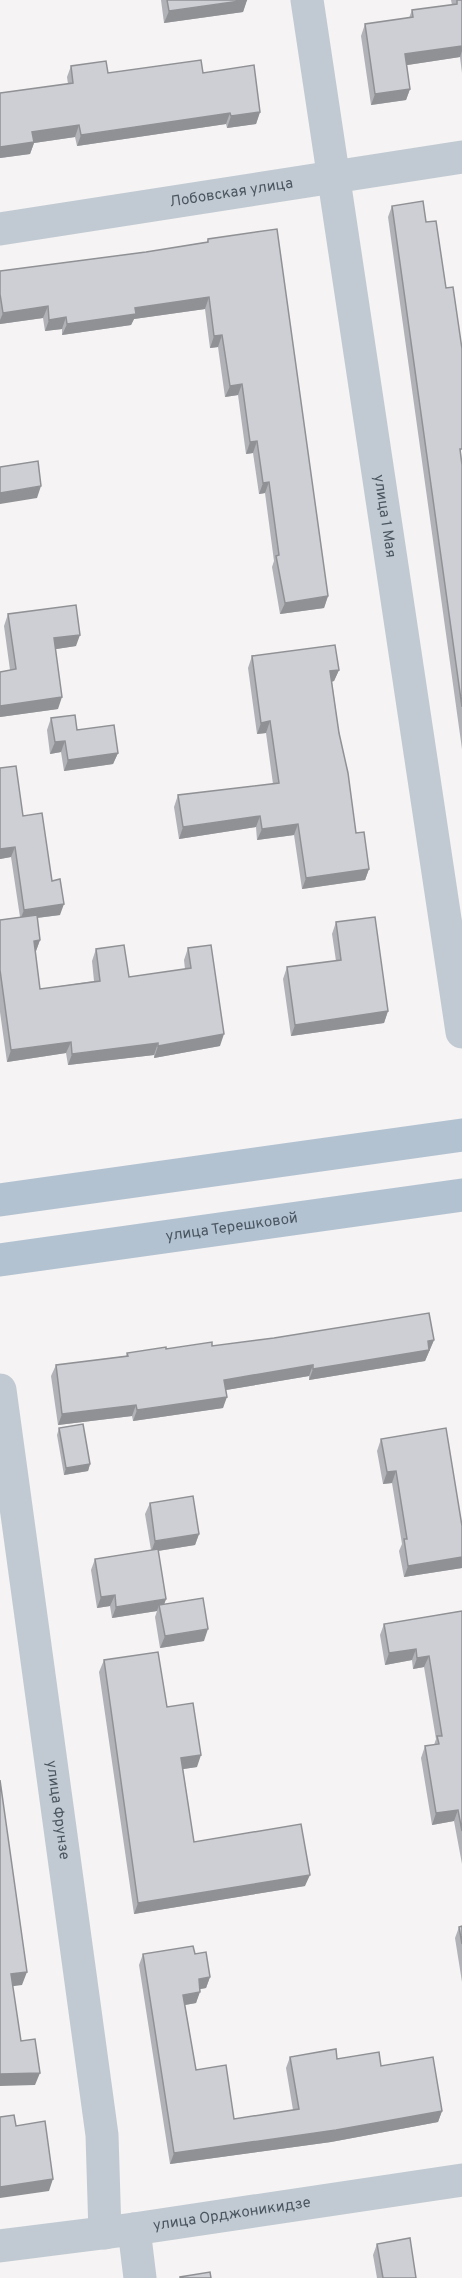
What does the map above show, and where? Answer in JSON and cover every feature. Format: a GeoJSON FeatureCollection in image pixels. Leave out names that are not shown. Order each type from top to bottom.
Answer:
{"type":"FeatureCollection","features":[{"type":"Feature","properties":{"kind":"main road"},"geometry":{"type":"LineString","coordinates":[[0,1200],[462,1135]]}},
{"type":"Feature","properties":{"kind":"main road","name":"улица Терешковой"},"geometry":{"type":"LineString","coordinates":[[0,1260],[462,1195]]}},
{"type":"Feature","properties":{"kind":"street","name":"улица 1 Мая"},"geometry":{"type":"LineString","coordinates":[[307,0],[332,179],[462,1032]]}},
{"type":"Feature","properties":{"kind":"street","name":"Лобовская улица"},"geometry":{"type":"LineString","coordinates":[[0,229],[462,157]]}},
{"type":"Feature","properties":{"kind":"street","name":"улица Фрунзе"},"geometry":{"type":"LineString","coordinates":[[0,1390],[102,2135],[120,2231],[140,2278]]}},
{"type":"Feature","properties":{"kind":"street","name":"улица Орджоникидзе"},"geometry":{"type":"LineString","coordinates":[[0,2246],[120,2231],[462,2180]]}},
{"type":"Feature","properties":{"kind":"building"},"geometry":{"type":"Polygon","coordinates":[[[167,0],[247,0],[169,11],[167,0]]]}},
{"type":"Feature","properties":{"kind":"building"},"geometry":{"type":"Polygon","coordinates":[[[457,0],[462,0],[462,46],[405,54],[410,89],[375,94],[365,24],[413,17],[412,10],[457,4],[457,0]]]}},
{"type":"Feature","properties":{"kind":"building"},"geometry":{"type":"Polygon","coordinates":[[[201,60],[203,73],[254,65],[260,112],[231,116],[230,113],[81,135],[79,125],[32,132],[34,142],[0,147],[0,93],[73,83],[71,66],[106,61],[108,73],[201,60]]]}},
{"type":"Feature","properties":{"kind":"building"},"geometry":{"type":"Polygon","coordinates":[[[423,201],[426,222],[436,221],[446,288],[453,287],[462,349],[462,449],[460,449],[462,465],[462,707],[392,206],[423,201]]]}},
{"type":"Feature","properties":{"kind":"building"},"geometry":{"type":"Polygon","coordinates":[[[277,229],[328,596],[285,603],[276,556],[279,555],[269,482],[263,483],[257,441],[250,442],[242,384],[230,386],[222,335],[214,336],[209,297],[135,308],[136,314],[67,324],[66,317],[49,320],[48,306],[3,313],[0,294],[0,271],[146,252],[208,242],[208,239],[277,229]]]}},
{"type":"Feature","properties":{"kind":"building"},"geometry":{"type":"Polygon","coordinates":[[[38,461],[41,486],[0,493],[0,467],[38,461]]]}},
{"type":"Feature","properties":{"kind":"building"},"geometry":{"type":"Polygon","coordinates":[[[76,605],[80,635],[54,638],[62,697],[0,706],[0,672],[16,669],[8,614],[76,605]]]}},
{"type":"Feature","properties":{"kind":"building"},"geometry":{"type":"Polygon","coordinates":[[[335,645],[339,670],[330,671],[339,733],[348,773],[356,833],[364,832],[369,869],[306,878],[298,824],[262,829],[260,816],[183,827],[178,795],[279,783],[270,721],[261,723],[252,656],[335,645]]]}},
{"type":"Feature","properties":{"kind":"building"},"geometry":{"type":"Polygon","coordinates":[[[75,715],[77,730],[114,725],[118,753],[68,760],[65,741],[55,742],[51,718],[75,715]]]}},
{"type":"Feature","properties":{"kind":"building"},"geometry":{"type":"Polygon","coordinates":[[[16,766],[23,816],[42,813],[52,881],[60,879],[64,904],[24,910],[15,847],[0,849],[0,768],[16,766]]]}},
{"type":"Feature","properties":{"kind":"building"},"geometry":{"type":"Polygon","coordinates":[[[37,915],[40,940],[34,941],[40,989],[100,981],[96,949],[124,945],[129,977],[191,968],[188,948],[211,945],[224,1034],[158,1046],[158,1043],[72,1054],[71,1042],[11,1050],[0,970],[0,920],[37,915]]]}},
{"type":"Feature","properties":{"kind":"building"},"geometry":{"type":"Polygon","coordinates":[[[375,917],[388,1011],[295,1025],[287,967],[341,960],[336,922],[375,917]]]}},
{"type":"Feature","properties":{"kind":"building"},"geometry":{"type":"Polygon","coordinates":[[[429,1313],[434,1340],[428,1341],[429,1350],[313,1369],[313,1365],[224,1380],[227,1397],[137,1410],[136,1405],[62,1414],[56,1365],[128,1356],[127,1353],[166,1347],[166,1349],[212,1342],[212,1346],[274,1338],[429,1313]]]}},
{"type":"Feature","properties":{"kind":"building"},"geometry":{"type":"Polygon","coordinates":[[[83,1424],[90,1464],[66,1468],[59,1428],[83,1424]]]}},
{"type":"Feature","properties":{"kind":"building"},"geometry":{"type":"Polygon","coordinates":[[[446,1428],[462,1526],[462,1557],[408,1566],[404,1539],[407,1539],[396,1471],[387,1472],[381,1439],[446,1428]]]}},
{"type":"Feature","properties":{"kind":"building"},"geometry":{"type":"Polygon","coordinates":[[[193,1496],[199,1534],[155,1541],[150,1503],[193,1496]]]}},
{"type":"Feature","properties":{"kind":"building"},"geometry":{"type":"Polygon","coordinates":[[[158,1549],[166,1599],[116,1607],[115,1595],[101,1597],[95,1559],[158,1549]]]}},
{"type":"Feature","properties":{"kind":"building"},"geometry":{"type":"Polygon","coordinates":[[[203,1598],[208,1629],[165,1636],[159,1605],[203,1598]]]}},
{"type":"Feature","properties":{"kind":"building"},"geometry":{"type":"Polygon","coordinates":[[[462,1611],[462,1831],[458,1810],[436,1813],[425,1746],[439,1744],[437,1736],[442,1736],[429,1656],[417,1658],[416,1649],[389,1653],[384,1624],[462,1611]]]}},
{"type":"Feature","properties":{"kind":"building"},"geometry":{"type":"Polygon","coordinates":[[[158,1652],[167,1707],[193,1703],[201,1755],[181,1758],[194,1842],[301,1824],[310,1875],[138,1903],[104,1660],[158,1652]]]}},
{"type":"Feature","properties":{"kind":"building"},"geometry":{"type":"Polygon","coordinates":[[[0,1780],[27,1972],[11,1974],[21,2041],[35,2039],[40,2073],[0,2074],[0,1780]]]}},
{"type":"Feature","properties":{"kind":"building"},"geometry":{"type":"Polygon","coordinates":[[[462,1926],[462,1944],[459,1927],[462,1926]]]}},
{"type":"Feature","properties":{"kind":"building"},"geometry":{"type":"Polygon","coordinates":[[[193,1946],[195,1954],[206,1952],[210,1977],[199,1979],[200,1992],[183,1995],[196,2070],[226,2065],[234,2119],[299,2109],[290,2057],[336,2049],[337,2059],[379,2052],[381,2066],[433,2057],[442,2111],[336,2130],[174,2153],[143,1954],[193,1946]]]}},
{"type":"Feature","properties":{"kind":"building"},"geometry":{"type":"Polygon","coordinates":[[[14,2115],[16,2126],[45,2121],[53,2179],[0,2187],[0,2117],[14,2115]]]}},
{"type":"Feature","properties":{"kind":"building"},"geometry":{"type":"Polygon","coordinates":[[[410,2238],[416,2278],[383,2278],[377,2244],[410,2238]]]}},
{"type":"Feature","properties":{"kind":"building"},"geometry":{"type":"Polygon","coordinates":[[[210,2272],[211,2278],[180,2278],[180,2277],[210,2272]]]}}]}
